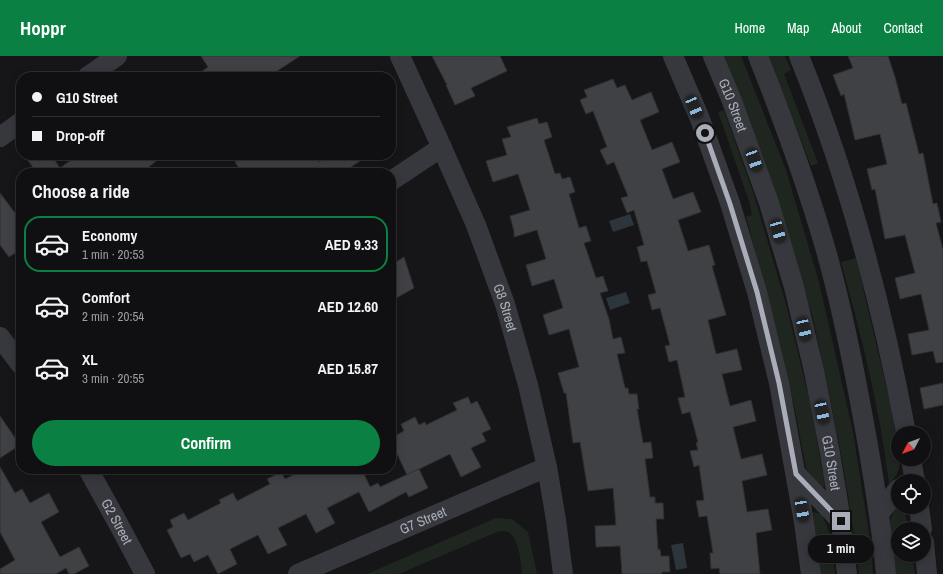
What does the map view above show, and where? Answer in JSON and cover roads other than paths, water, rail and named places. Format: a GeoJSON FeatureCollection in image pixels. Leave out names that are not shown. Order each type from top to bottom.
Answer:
{"type":"FeatureCollection","features":[{"type":"Feature","properties":{"kind":"street","name":"G8 Street"},"geometry":{"type":"LineString","coordinates":[[400,56],[405,64],[476,224],[505,304],[528,385],[547,467],[563,574]]}},
{"type":"Feature","properties":{"kind":"street"},"geometry":{"type":"LineString","coordinates":[[673,56],[700,119],[723,182],[757,292],[779,383],[796,474],[811,574]]}},
{"type":"Feature","properties":{"kind":"street","name":"G10 Street"},"geometry":{"type":"LineString","coordinates":[[713,56],[732,101],[770,204],[794,287],[814,371],[829,446],[841,521],[847,574]]}},
{"type":"Feature","properties":{"kind":"street"},"geometry":{"type":"LineString","coordinates":[[758,56],[799,166],[827,256],[847,331],[872,463],[886,574]]}},
{"type":"Feature","properties":{"kind":"street"},"geometry":{"type":"LineString","coordinates":[[799,56],[838,164],[865,252],[883,324],[905,426]]}},
{"type":"Feature","properties":{"kind":"street"},"geometry":{"type":"LineString","coordinates":[[92,72],[108,58]]}},
{"type":"Feature","properties":{"kind":"street"},"geometry":{"type":"LineString","coordinates":[[0,137],[16,126]]}},
{"type":"Feature","properties":{"kind":"street"},"geometry":{"type":"LineString","coordinates":[[396,178],[442,147]]}},
{"type":"Feature","properties":{"kind":"street"},"geometry":{"type":"LineString","coordinates":[[0,337],[16,359]]}},
{"type":"Feature","properties":{"kind":"street","name":"G7 Street"},"geometry":{"type":"LineString","coordinates":[[298,574],[547,467]]}},
{"type":"Feature","properties":{"kind":"street","name":"G2 Street"},"geometry":{"type":"LineString","coordinates":[[91,474],[145,574]]}},
{"type":"Feature","properties":{"kind":"street"},"geometry":{"type":"LineString","coordinates":[[796,474],[841,521]]}},
{"type":"Feature","properties":{"kind":"street"},"geometry":{"type":"LineString","coordinates":[[878,514],[891,498]]}},
{"type":"Feature","properties":{"kind":"street"},"geometry":{"type":"LineString","coordinates":[[926,562],[927,574]]}}]}
